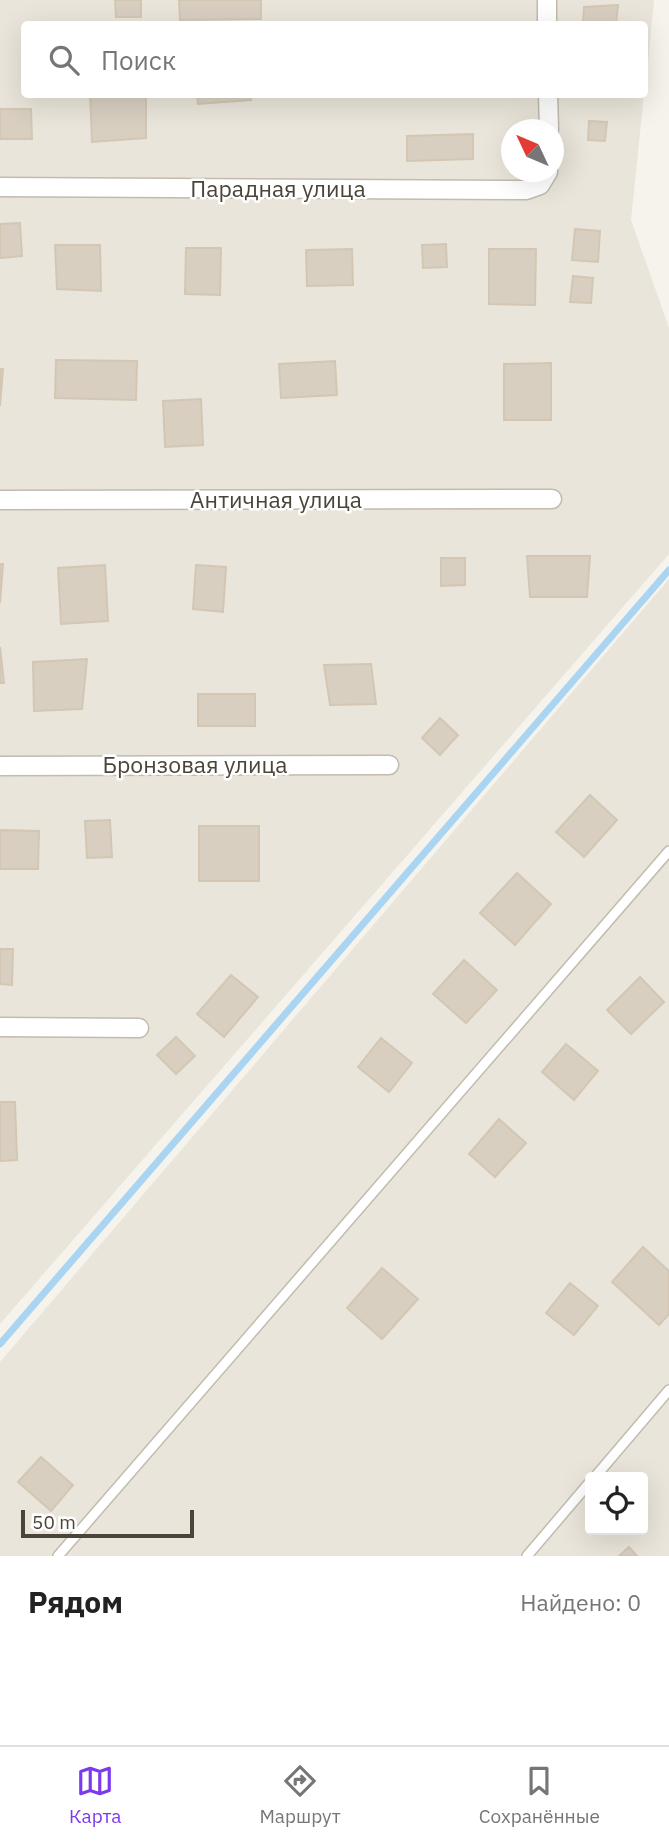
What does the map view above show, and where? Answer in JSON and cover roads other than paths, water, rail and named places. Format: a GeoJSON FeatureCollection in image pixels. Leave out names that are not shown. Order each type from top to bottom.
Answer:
{"type":"FeatureCollection","features":[{"type":"Feature","properties":{"kind":"street"},"geometry":{"type":"LineString","coordinates":[[547,0],[547,21]]}},
{"type":"Feature","properties":{"kind":"street"},"geometry":{"type":"LineString","coordinates":[[548,98],[549,119]]}},
{"type":"Feature","properties":{"kind":"street","name":"Парадная улица"},"geometry":{"type":"LineString","coordinates":[[0,187],[526,190],[542,182]]}},
{"type":"Feature","properties":{"kind":"street","name":"Античная улица"},"geometry":{"type":"LineString","coordinates":[[0,500],[552,499]]}},
{"type":"Feature","properties":{"kind":"street","name":"Бронзовая улица"},"geometry":{"type":"LineString","coordinates":[[0,765],[389,765]]}},
{"type":"Feature","properties":{"kind":"street"},"geometry":{"type":"LineString","coordinates":[[0,1027],[139,1028]]}},
{"type":"Feature","properties":{"kind":"lane"},"geometry":{"type":"LineString","coordinates":[[58,1556],[669,851]]}},
{"type":"Feature","properties":{"kind":"lane"},"geometry":{"type":"LineString","coordinates":[[599,1472],[669,1390]]}},
{"type":"Feature","properties":{"kind":"lane"},"geometry":{"type":"LineString","coordinates":[[527,1556],[585,1488]]}},
{"type":"Feature","properties":{"kind":"waterway"},"geometry":{"type":"LineString","coordinates":[[0,1344],[669,570]]}}]}
